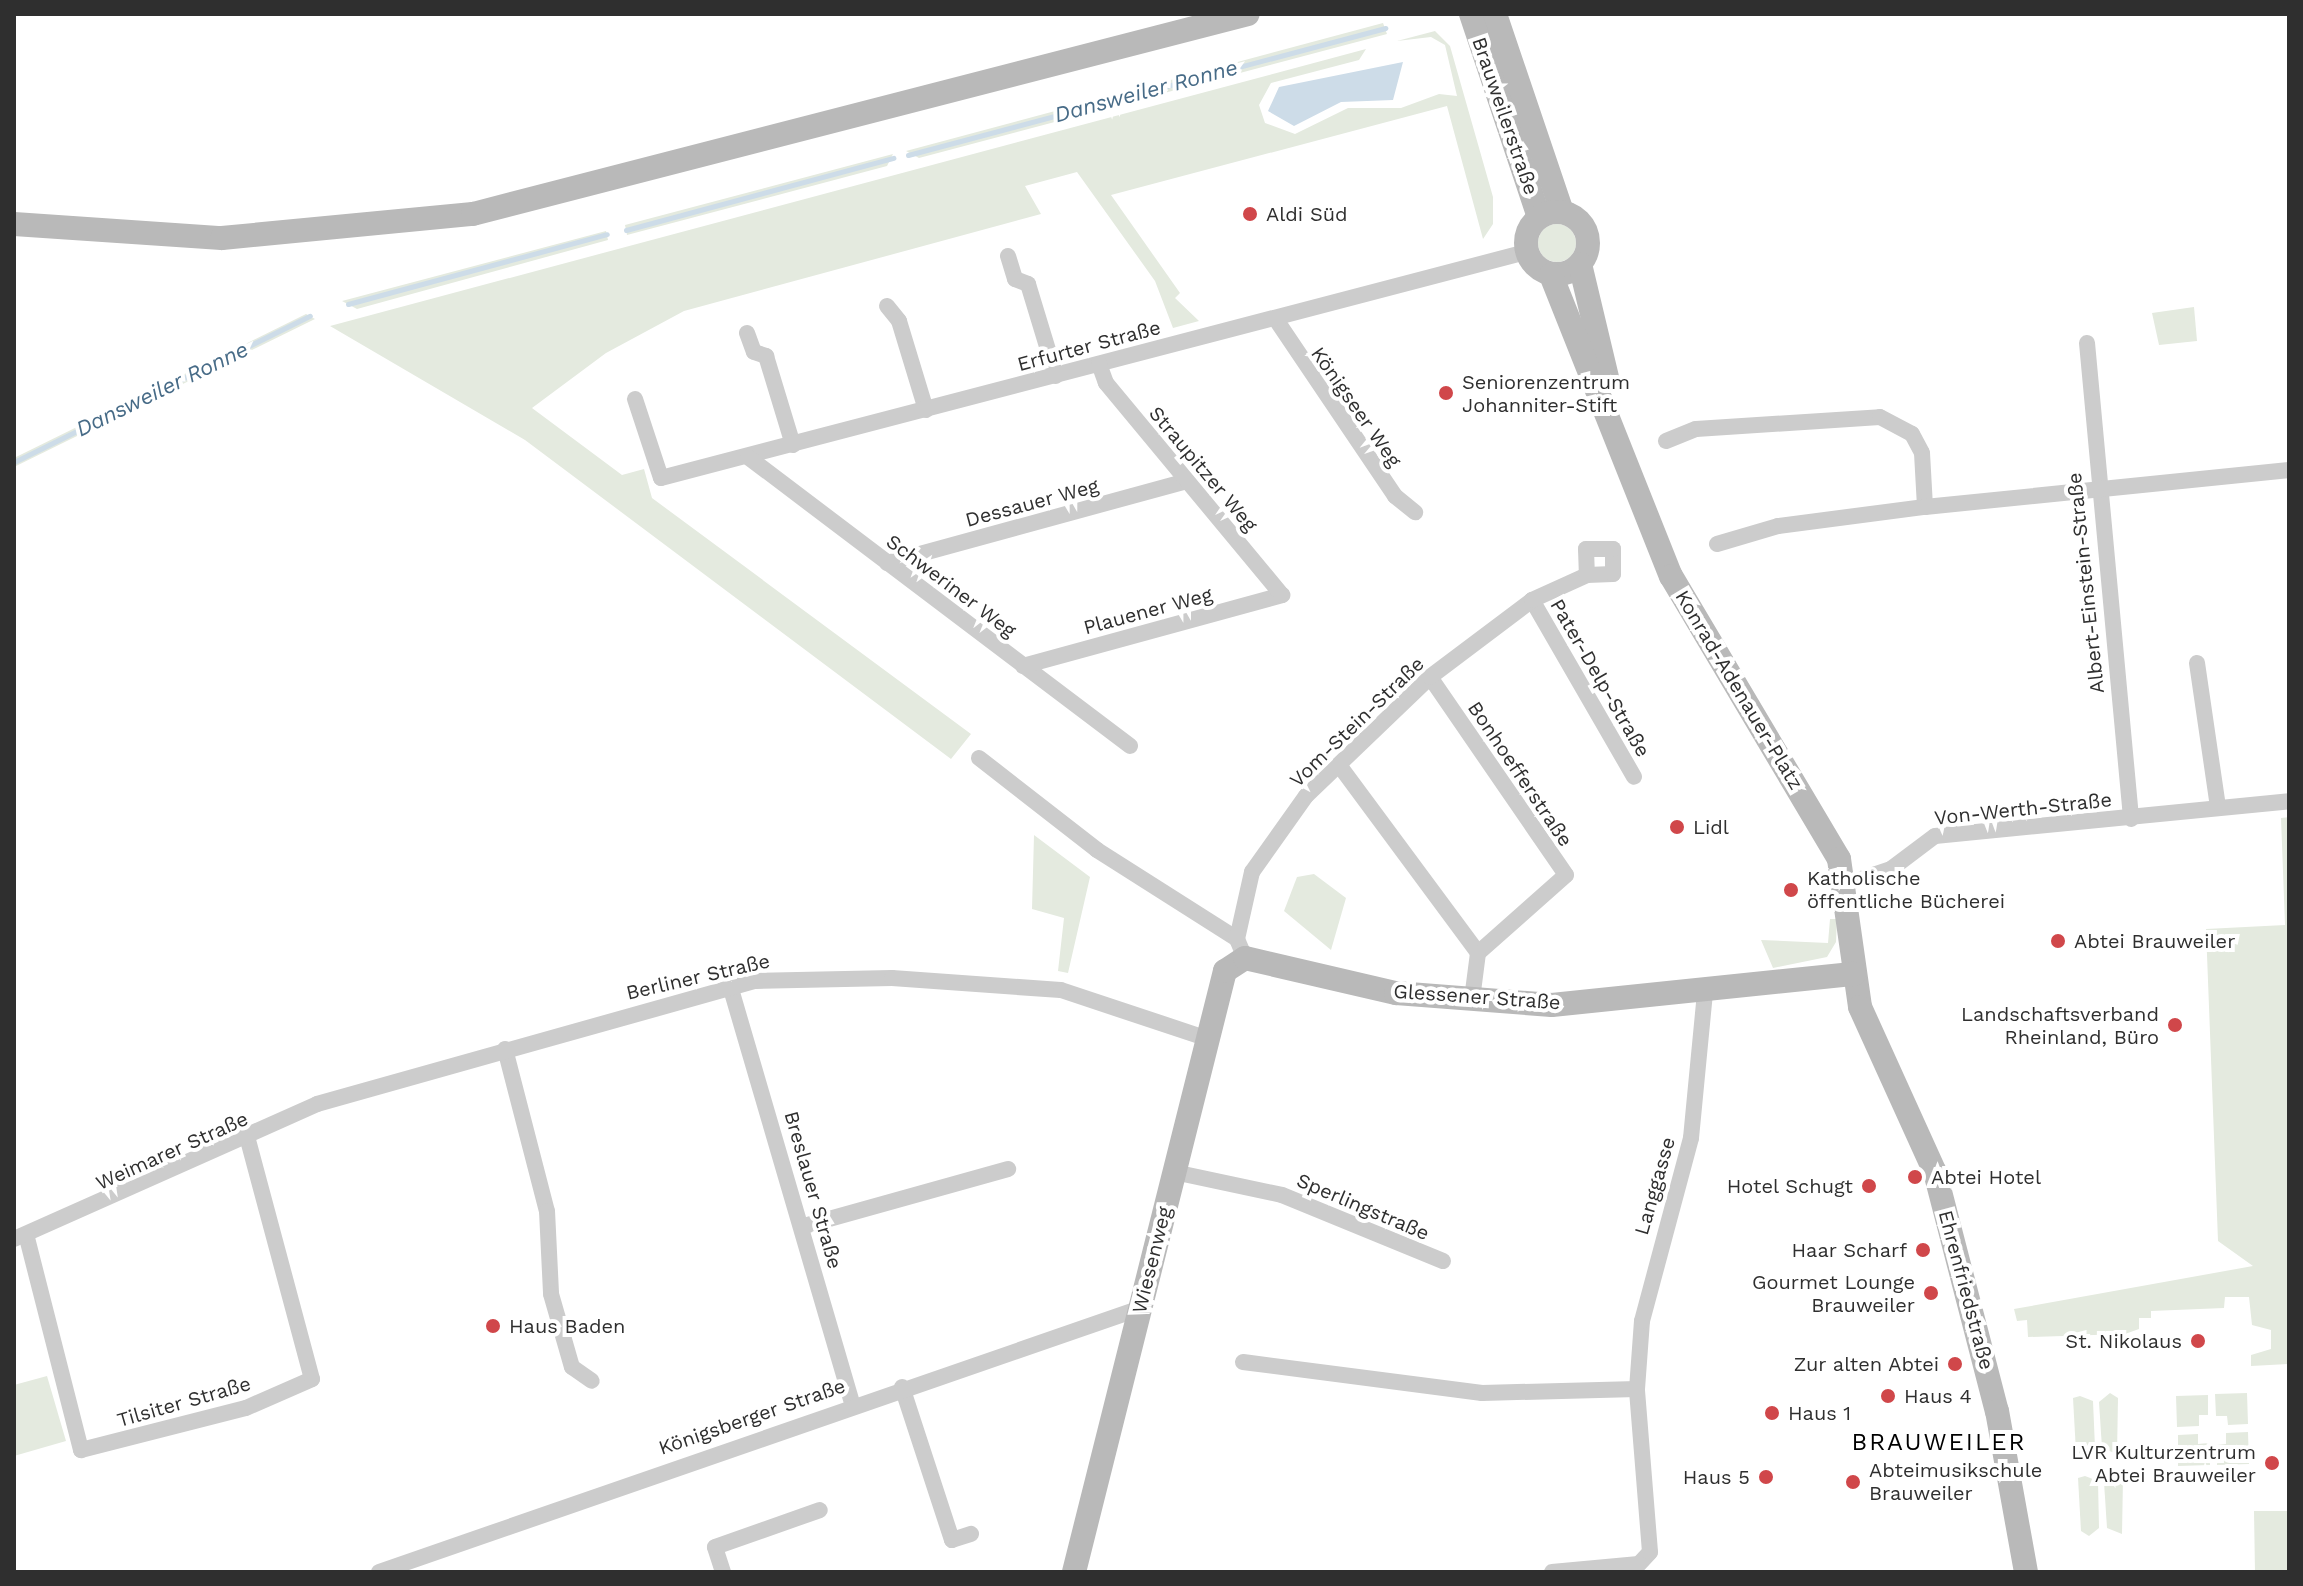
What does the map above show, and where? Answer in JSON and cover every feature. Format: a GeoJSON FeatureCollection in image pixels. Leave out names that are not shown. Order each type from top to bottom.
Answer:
{"type":"FeatureCollection","features":[{"type":"Feature","properties":{"kind":"street"},"geometry":{"type":"LineString","coordinates":[[14,224],[222,238],[460,217],[1248,14]]}},
{"type":"Feature","properties":{"kind":"street","name":"Brauweilerstraße"},"geometry":{"type":"LineString","coordinates":[[1471,14],[1551,215]]}},
{"type":"Feature","properties":{"kind":"street","name":"Brauweilerstraße"},"geometry":{"type":"LineString","coordinates":[[1495,14],[1551,215]]}},
{"type":"Feature","properties":{"kind":"street"},"geometry":{"type":"LineString","coordinates":[[1551,215],[1585,229],[1580,264],[1551,275],[1526,252],[1529,229],[1551,215]]}},
{"type":"Feature","properties":{"kind":"street","name":"Erfurter Straße"},"geometry":{"type":"LineString","coordinates":[[635,399],[661,478],[1526,252]]}},
{"type":"Feature","properties":{"kind":"street"},"geometry":{"type":"LineString","coordinates":[[1008,256],[1015,279],[1028,284],[1056,376]]}},
{"type":"Feature","properties":{"kind":"street","name":"Konrad-Adenauer-Platz"},"geometry":{"type":"LineString","coordinates":[[1580,264],[1608,408]]}},
{"type":"Feature","properties":{"kind":"street","name":"Konrad-Adenauer-Platz"},"geometry":{"type":"LineString","coordinates":[[1551,275],[1608,408],[1671,576],[1833,845],[1846,884],[1854,974]]}},
{"type":"Feature","properties":{"kind":"street"},"geometry":{"type":"LineString","coordinates":[[887,306],[899,321],[926,410]]}},
{"type":"Feature","properties":{"kind":"street","name":"Königseer Weg"},"geometry":{"type":"LineString","coordinates":[[1275,318],[1395,496],[1415,512]]}},
{"type":"Feature","properties":{"kind":"street"},"geometry":{"type":"LineString","coordinates":[[747,333],[754,352],[766,356],[793,445]]}},
{"type":"Feature","properties":{"kind":"street","name":"Albert-Einstein-Straße"},"geometry":{"type":"LineString","coordinates":[[2087,343],[2096,493],[2131,819]]}},
{"type":"Feature","properties":{"kind":"street","name":"Straupitzer Weg"},"geometry":{"type":"LineString","coordinates":[[1099,364],[1187,481],[1282,595]]}},
{"type":"Feature","properties":{"kind":"street"},"geometry":{"type":"LineString","coordinates":[[1666,441],[1696,429],[1880,417],[1912,434],[1922,453],[1925,507]]}},
{"type":"Feature","properties":{"kind":"street","name":"Schweriner Weg"},"geometry":{"type":"LineString","coordinates":[[748,457],[1130,746]]}},
{"type":"Feature","properties":{"kind":"street"},"geometry":{"type":"LineString","coordinates":[[1717,544],[1778,526],[1925,507],[2096,493],[2289,470]]}},
{"type":"Feature","properties":{"kind":"street","name":"Dessauer Weg"},"geometry":{"type":"LineString","coordinates":[[887,563],[1187,481]]}},
{"type":"Feature","properties":{"kind":"street","name":"Vom-Stein-Straße"},"geometry":{"type":"LineString","coordinates":[[1241,949],[1252,872],[1306,796],[1430,677],[1532,600],[1587,575]]}},
{"type":"Feature","properties":{"kind":"street","name":"Plauener Weg"},"geometry":{"type":"LineString","coordinates":[[1023,666],[1282,595]]}},
{"type":"Feature","properties":{"kind":"street","name":"Pater-Delp-Straße"},"geometry":{"type":"LineString","coordinates":[[1532,600],[1634,777]]}},
{"type":"Feature","properties":{"kind":"street"},"geometry":{"type":"LineString","coordinates":[[2197,663],[2218,807]]}},
{"type":"Feature","properties":{"kind":"street","name":"Bonhoefferstraße"},"geometry":{"type":"LineString","coordinates":[[1430,677],[1566,875],[1478,953]]}},
{"type":"Feature","properties":{"kind":"street","name":"Glessener Straße"},"geometry":{"type":"LineString","coordinates":[[979,758],[1097,850],[1241,949],[1396,993],[1552,1005],[1705,993],[1854,974]]}},
{"type":"Feature","properties":{"kind":"street"},"geometry":{"type":"LineString","coordinates":[[1339,765],[1478,953],[1472,999]]}},
{"type":"Feature","properties":{"kind":"street","name":"Von-Werth-Straße"},"geometry":{"type":"LineString","coordinates":[[1846,884],[1891,869],[1935,836],[2289,801]]}},
{"type":"Feature","properties":{"kind":"street","name":"Wiesenweg"},"geometry":{"type":"LineString","coordinates":[[1074,1572],[1205,1038],[1225,971],[1241,949]]}},
{"type":"Feature","properties":{"kind":"street","name":"Ehrenfriedstraße"},"geometry":{"type":"LineString","coordinates":[[1854,974],[1866,1025],[1935,1172],[1997,1411],[2026,1572]]}},
{"type":"Feature","properties":{"kind":"street","name":"Berliner Straße"},"geometry":{"type":"LineString","coordinates":[[346,1095],[731,989],[793,977],[988,982],[1095,998],[1205,1038]]}},
{"type":"Feature","properties":{"kind":"street","name":"Breslauer Straße"},"geometry":{"type":"LineString","coordinates":[[731,989],[804,1226],[852,1403]]}},
{"type":"Feature","properties":{"kind":"street","name":"Langgasse"},"geometry":{"type":"LineString","coordinates":[[1639,1568],[1650,1552],[1637,1389],[1653,1266],[1691,1138],[1705,993]]}},
{"type":"Feature","properties":{"kind":"street"},"geometry":{"type":"LineString","coordinates":[[505,1049],[547,1211],[551,1294],[572,1367],[592,1381]]}},
{"type":"Feature","properties":{"kind":"street","name":"Weimarer Straße"},"geometry":{"type":"LineString","coordinates":[[20,1239],[346,1095]]}},
{"type":"Feature","properties":{"kind":"street","name":"Tilsiter Straße"},"geometry":{"type":"LineString","coordinates":[[20,1239],[81,1450],[273,1397],[312,1379],[248,1140]]}},
{"type":"Feature","properties":{"kind":"street"},"geometry":{"type":"LineString","coordinates":[[804,1226],[1008,1169]]}},
{"type":"Feature","properties":{"kind":"street","name":"Sperlingstraße"},"geometry":{"type":"LineString","coordinates":[[1174,1172],[1282,1195],[1443,1261]]}},
{"type":"Feature","properties":{"kind":"street","name":"Königsberger Straße"},"geometry":{"type":"LineString","coordinates":[[379,1572],[852,1403],[1141,1308]]}},
{"type":"Feature","properties":{"kind":"street"},"geometry":{"type":"LineString","coordinates":[[1243,1362],[1482,1393],[1637,1389]]}},
{"type":"Feature","properties":{"kind":"street"},"geometry":{"type":"LineString","coordinates":[[902,1387],[952,1540],[971,1534]]}},
{"type":"Feature","properties":{"kind":"street"},"geometry":{"type":"LineString","coordinates":[[723,1572],[715,1547],[820,1510]]}},
{"type":"Feature","properties":{"kind":"street"},"geometry":{"type":"LineString","coordinates":[[1552,1572],[1639,1568]]}},
{"type":"Feature","properties":{"kind":"shaded area"},"geometry":{"type":"Polygon","coordinates":[[[1383,23],[1387,34],[919,158],[906,151],[1383,23]]]}},
{"type":"Feature","properties":{"kind":"shaded area"},"geometry":{"type":"Polygon","coordinates":[[[1435,31],[1450,46],[1493,197],[1493,224],[1483,239],[1447,106],[1111,195],[1180,293],[1175,298],[1199,321],[1173,328],[1155,281],[1077,172],[1025,186],[1041,214],[684,311],[606,353],[532,408],[622,475],[644,469],[652,498],[971,734],[951,759],[525,440],[330,326],[1366,49],[1359,60],[1271,83],[1259,105],[1265,123],[1295,134],[1348,108],[1401,108],[1439,94],[1457,96],[1445,45],[1431,37],[1397,41],[1435,31]]]}},
{"type":"Feature","properties":{"kind":"shaded area"},"geometry":{"type":"Polygon","coordinates":[[[893,154],[887,166],[627,235],[625,225],[893,154]]]}},
{"type":"Feature","properties":{"kind":"shaded area"},"geometry":{"type":"Polygon","coordinates":[[[1557,224],[1570,230],[1576,243],[1570,256],[1557,262],[1544,256],[1538,243],[1544,230],[1557,224]]]}},
{"type":"Feature","properties":{"kind":"shaded area"},"geometry":{"type":"Polygon","coordinates":[[[606,231],[608,240],[357,309],[342,301],[606,231]]]}},
{"type":"Feature","properties":{"kind":"shaded area"},"geometry":{"type":"Polygon","coordinates":[[[2194,307],[2197,341],[2159,345],[2152,313],[2194,307]]]}},
{"type":"Feature","properties":{"kind":"shaded area"},"geometry":{"type":"Polygon","coordinates":[[[306,314],[315,319],[14,467],[14,458],[306,314]]]}},
{"type":"Feature","properties":{"kind":"shaded area"},"geometry":{"type":"Polygon","coordinates":[[[2289,817],[2289,1364],[2251,1366],[2251,1355],[2271,1349],[2271,1330],[2252,1325],[2249,1297],[2225,1297],[2224,1308],[2151,1311],[2151,1318],[2139,1318],[2139,1329],[2125,1334],[2028,1337],[2027,1320],[2017,1321],[2014,1309],[2253,1266],[2218,1241],[2206,929],[2285,925],[2281,818],[2289,817]]]}},
{"type":"Feature","properties":{"kind":"shaded area"},"geometry":{"type":"Polygon","coordinates":[[[1034,835],[1090,877],[1068,973],[1058,971],[1064,918],[1032,909],[1034,835]]]}},
{"type":"Feature","properties":{"kind":"shaded area"},"geometry":{"type":"Polygon","coordinates":[[[1314,874],[1346,898],[1331,950],[1284,911],[1297,877],[1314,874]]]}},
{"type":"Feature","properties":{"kind":"shaded area"},"geometry":{"type":"Polygon","coordinates":[[[1830,919],[1837,919],[1836,942],[1827,957],[1773,968],[1761,940],[1828,943],[1830,919]]]}},
{"type":"Feature","properties":{"kind":"shaded area"},"geometry":{"type":"Polygon","coordinates":[[[47,1376],[66,1441],[14,1456],[14,1385],[47,1376]]]}},
{"type":"Feature","properties":{"kind":"shaded area"},"geometry":{"type":"Polygon","coordinates":[[[2110,1393],[2118,1398],[2117,1454],[2102,1448],[2099,1402],[2110,1393]]]}},
{"type":"Feature","properties":{"kind":"shaded area"},"geometry":{"type":"Polygon","coordinates":[[[2247,1393],[2248,1424],[2228,1425],[2227,1416],[2216,1416],[2215,1394],[2247,1393]]]}},
{"type":"Feature","properties":{"kind":"shaded area"},"geometry":{"type":"Polygon","coordinates":[[[2208,1395],[2208,1415],[2199,1415],[2199,1426],[2177,1427],[2176,1396],[2208,1395]]]}},
{"type":"Feature","properties":{"kind":"shaded area"},"geometry":{"type":"Polygon","coordinates":[[[2080,1396],[2093,1401],[2095,1448],[2085,1456],[2076,1452],[2073,1398],[2080,1396]]]}},
{"type":"Feature","properties":{"kind":"shaded area"},"geometry":{"type":"Polygon","coordinates":[[[2248,1432],[2249,1464],[2217,1465],[2217,1445],[2226,1444],[2226,1433],[2248,1432]]]}},
{"type":"Feature","properties":{"kind":"shaded area"},"geometry":{"type":"Polygon","coordinates":[[[2198,1434],[2198,1444],[2209,1443],[2210,1465],[2178,1466],[2178,1435],[2198,1434]]]}},
{"type":"Feature","properties":{"kind":"shaded area"},"geometry":{"type":"Polygon","coordinates":[[[2115,1474],[2123,1478],[2122,1534],[2107,1528],[2104,1482],[2115,1474]]]}},
{"type":"Feature","properties":{"kind":"shaded area"},"geometry":{"type":"Polygon","coordinates":[[[2085,1476],[2098,1481],[2099,1528],[2089,1536],[2081,1531],[2078,1478],[2085,1476]]]}},
{"type":"Feature","properties":{"kind":"shaded area"},"geometry":{"type":"Polygon","coordinates":[[[2254,1511],[2289,1511],[2289,1572],[2255,1572],[2254,1511]]]}},
{"type":"Feature","properties":{"kind":"water"},"geometry":{"type":"Polygon","coordinates":[[[1403,62],[1393,100],[1341,102],[1294,126],[1268,111],[1279,87],[1403,62]]]}},
{"type":"Feature","properties":{"kind":"waterway","name":"Dansweiler Ronne"},"geometry":{"type":"LineString","coordinates":[[908,155],[1385,28]]}},
{"type":"Feature","properties":{"kind":"waterway","name":"Dansweiler Ronne"},"geometry":{"type":"LineString","coordinates":[[626,230],[893,158]]}},
{"type":"Feature","properties":{"kind":"waterway","name":"Dansweiler Ronne"},"geometry":{"type":"LineString","coordinates":[[348,304],[607,234]]}},
{"type":"Feature","properties":{"kind":"waterway","name":"Dansweiler Ronne"},"geometry":{"type":"LineString","coordinates":[[14,462],[310,316]]}},
{"type":"Feature","properties":{"kind":"place","name":"Aldi Süd"},"geometry":{"type":"Point","coordinates":[1250,214]}},
{"type":"Feature","properties":{"kind":"place","name":"Seniorenzentrum Johanniter-Stift"},"geometry":{"type":"Point","coordinates":[1446,393]}},
{"type":"Feature","properties":{"kind":"place","name":"Lidl"},"geometry":{"type":"Point","coordinates":[1677,827]}},
{"type":"Feature","properties":{"kind":"place","name":"Katholische öffentliche Bücherei"},"geometry":{"type":"Point","coordinates":[1791,890]}},
{"type":"Feature","properties":{"kind":"place","name":"Abtei Brauweiler"},"geometry":{"type":"Point","coordinates":[2058,941]}},
{"type":"Feature","properties":{"kind":"place","name":"Landschaftsverband Rheinland, Büro"},"geometry":{"type":"Point","coordinates":[2175,1025]}},
{"type":"Feature","properties":{"kind":"place","name":"Abtei Hotel"},"geometry":{"type":"Point","coordinates":[1915,1177]}},
{"type":"Feature","properties":{"kind":"place","name":"Hotel Schugt"},"geometry":{"type":"Point","coordinates":[1869,1186]}},
{"type":"Feature","properties":{"kind":"place","name":"Haar Scharf"},"geometry":{"type":"Point","coordinates":[1923,1250]}},
{"type":"Feature","properties":{"kind":"place","name":"Gourmet Lounge Brauweiler"},"geometry":{"type":"Point","coordinates":[1931,1293]}},
{"type":"Feature","properties":{"kind":"place","name":"Haus Baden"},"geometry":{"type":"Point","coordinates":[493,1326]}},
{"type":"Feature","properties":{"kind":"place","name":"St. Nikolaus"},"geometry":{"type":"Point","coordinates":[2198,1341]}},
{"type":"Feature","properties":{"kind":"place","name":"Zur alten Abtei"},"geometry":{"type":"Point","coordinates":[1955,1364]}},
{"type":"Feature","properties":{"kind":"place","name":"Haus 4"},"geometry":{"type":"Point","coordinates":[1888,1396]}},
{"type":"Feature","properties":{"kind":"place","name":"Haus 1"},"geometry":{"type":"Point","coordinates":[1772,1413]}},
{"type":"Feature","properties":{"kind":"place","name":"LVR Kulturzentrum Abtei Brauweiler"},"geometry":{"type":"Point","coordinates":[2272,1463]}},
{"type":"Feature","properties":{"kind":"place","name":"Haus 5"},"geometry":{"type":"Point","coordinates":[1766,1477]}},
{"type":"Feature","properties":{"kind":"place","name":"Abteimusikschule Brauweiler"},"geometry":{"type":"Point","coordinates":[1853,1482]}},
{"type":"Feature","properties":{"kind":"district","name":"BRAUWEILER"},"geometry":{"type":"Point","coordinates":[1939,1443]}}]}
